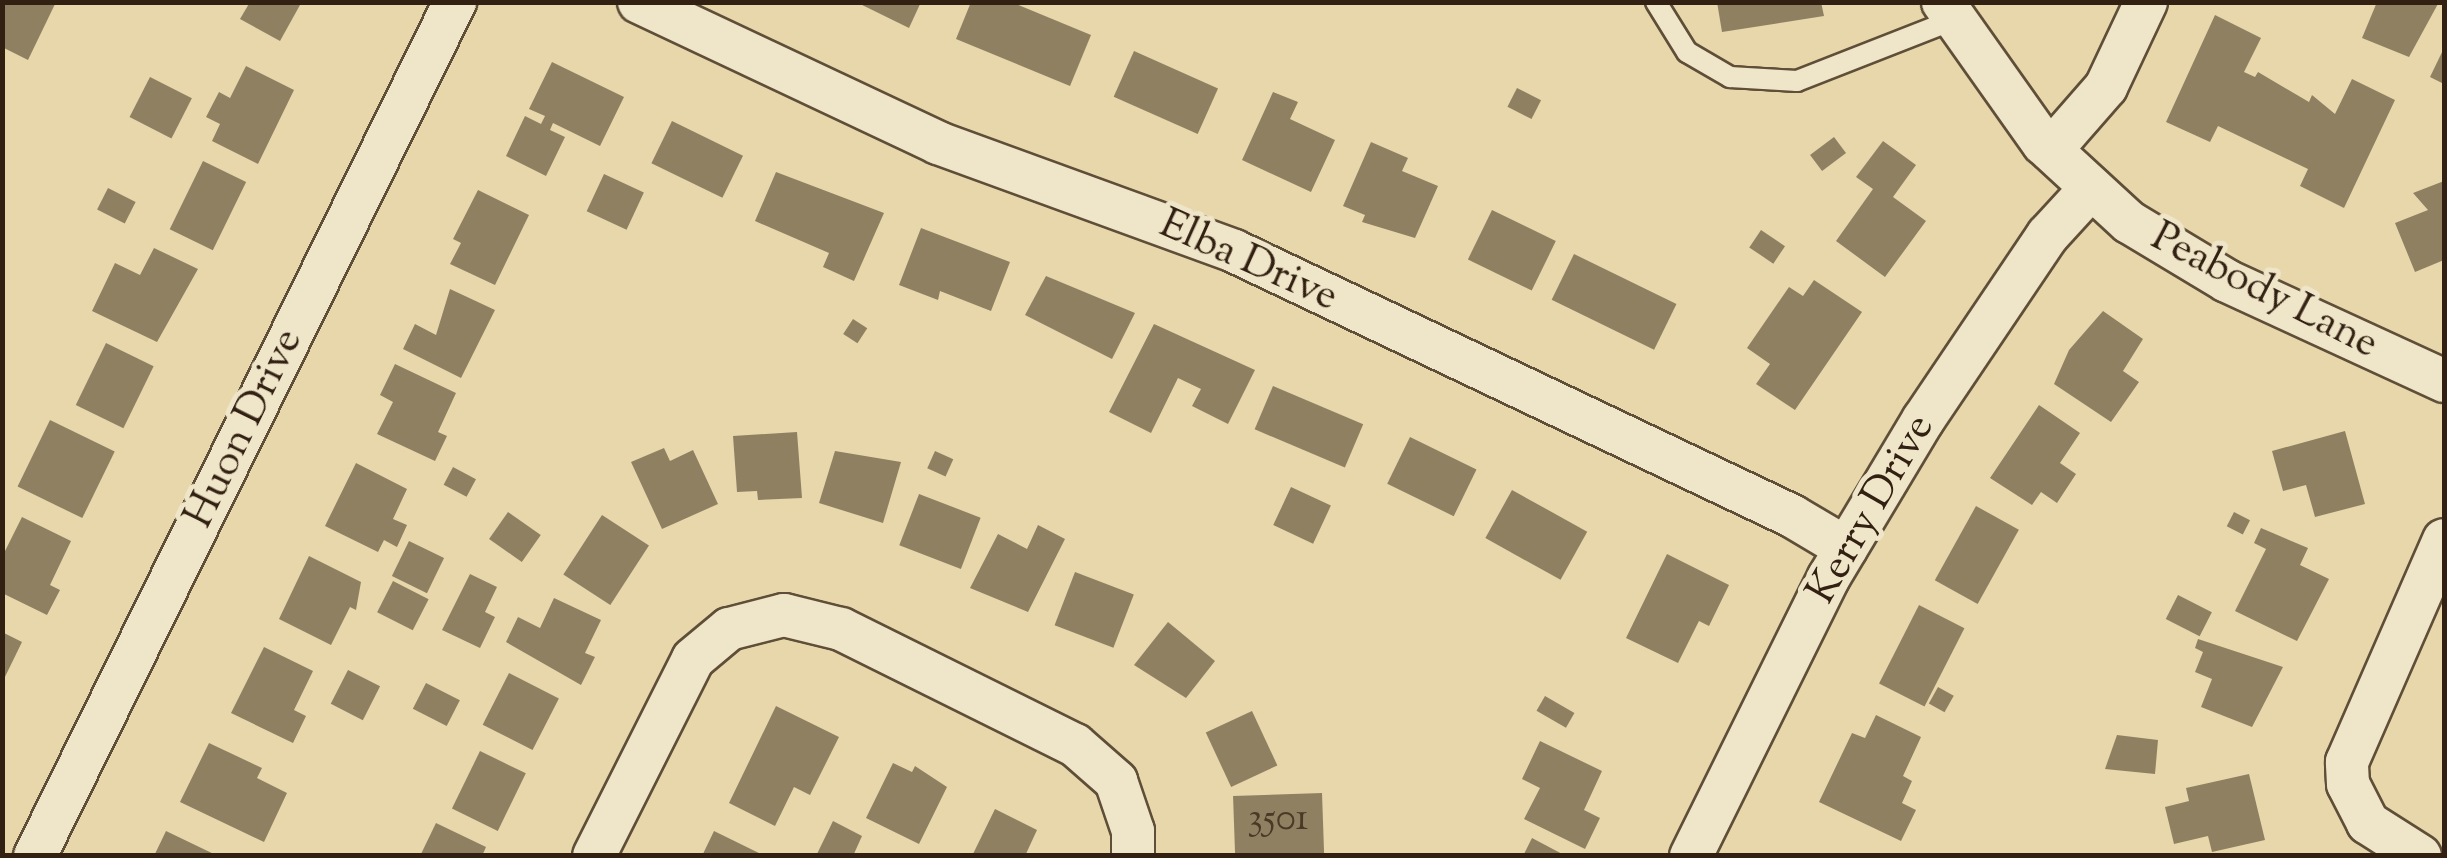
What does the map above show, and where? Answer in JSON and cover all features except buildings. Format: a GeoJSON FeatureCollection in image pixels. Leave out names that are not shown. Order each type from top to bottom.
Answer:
{"type":"FeatureCollection","features":[{"type":"Feature","properties":{"kind":"street","name":"Huon Drive"},"geometry":{"type":"LineString","coordinates":[[34,856],[454,2]]}},
{"type":"Feature","properties":{"kind":"street","name":"Elba Drive"},"geometry":{"type":"LineString","coordinates":[[639,2],[865,112],[1234,252],[1792,516],[1846,548]]}},
{"type":"Feature","properties":{"kind":"street"},"geometry":{"type":"LineString","coordinates":[[2051,150],[2106,88],[2146,2]]}},
{"type":"Feature","properties":{"kind":"street","name":"Peabody Lane"},"geometry":{"type":"LineString","coordinates":[[1948,11],[2051,150],[2129,222],[2227,281],[2444,381]]}},
{"type":"Feature","properties":{"kind":"street","name":"Kerry Drive"},"geometry":{"type":"LineString","coordinates":[[1691,856],[1846,548],[2000,302],[2091,188]]}},
{"type":"Feature","properties":{"kind":"street"},"geometry":{"type":"LineString","coordinates":[[2420,856],[2368,823],[2354,802],[2346,762],[2444,540]]}},
{"type":"Feature","properties":{"kind":"street"},"geometry":{"type":"LineString","coordinates":[[594,856],[680,679],[730,629],[784,615],[812,618],[940,678],[1098,762],[1116,781],[1126,805],[1133,856]]}},
{"type":"Feature","properties":{"kind":"lane"},"geometry":{"type":"LineString","coordinates":[[1656,2],[1687,52],[1730,77],[1797,81],[1948,11]]}}]}
